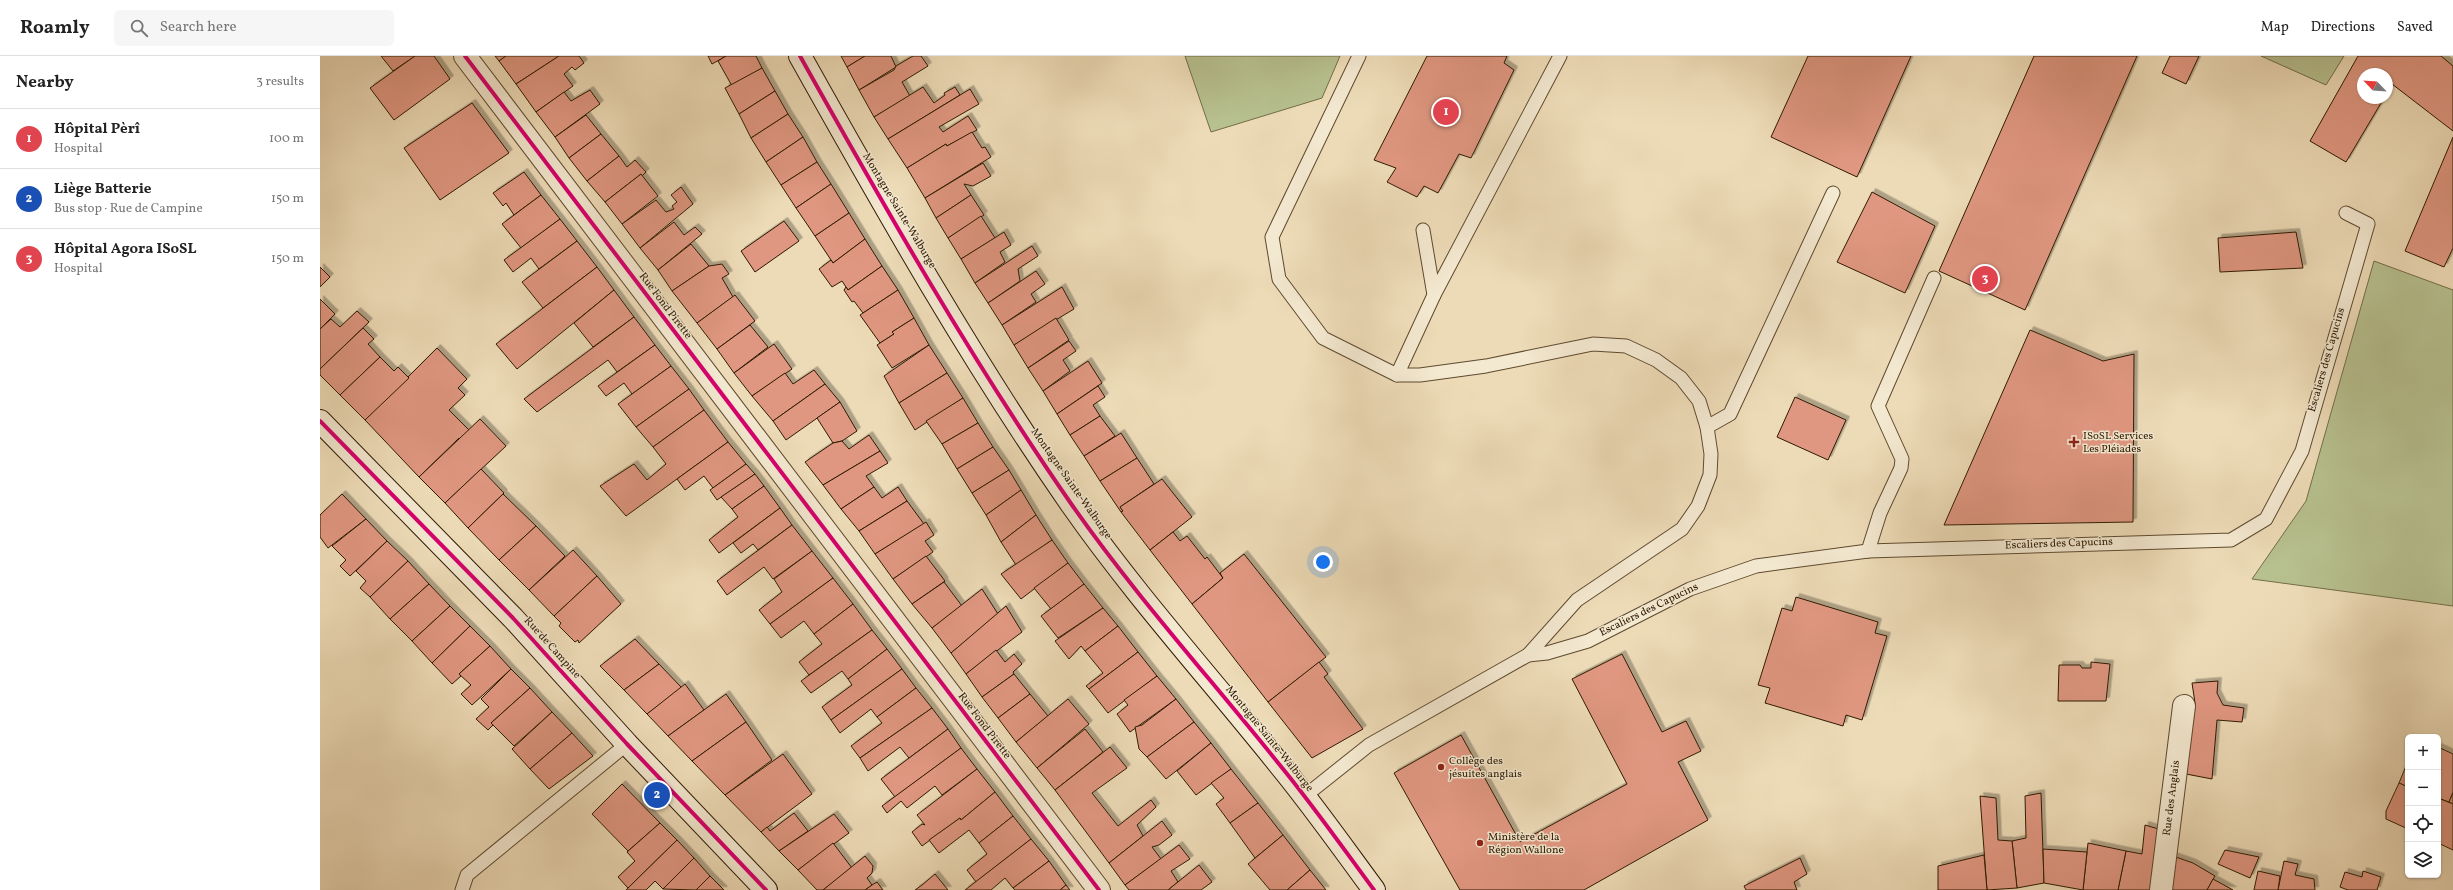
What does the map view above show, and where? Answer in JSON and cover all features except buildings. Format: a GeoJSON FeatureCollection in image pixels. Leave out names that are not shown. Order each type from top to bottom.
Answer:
{"type":"FeatureCollection","features":[{"type":"Feature","properties":{"kind":"street","name":"Rue Fond Pirette"},"geometry":{"type":"LineString","coordinates":[[465,56],[1099,890]]}},
{"type":"Feature","properties":{"kind":"street","name":"Montagne Sainte-Walburge"},"geometry":{"type":"LineString","coordinates":[[800,56],[874,188],[983,369],[1073,506],[1155,613],[1305,796],[1374,890]]}},
{"type":"Feature","properties":{"kind":"street","name":"Rue de Campine"},"geometry":{"type":"LineString","coordinates":[[320,421],[513,618],[627,744],[766,890]]}},
{"type":"Feature","properties":{"kind":"street","name":"Rue des Anglais"},"geometry":{"type":"LineString","coordinates":[[2161,890],[2184,706]]}},
{"type":"Feature","properties":{"kind":"lane"},"geometry":{"type":"LineString","coordinates":[[1359,56],[1272,237],[1279,279],[1323,338],[1397,375],[1434,295],[1560,56]]}},
{"type":"Feature","properties":{"kind":"lane"},"geometry":{"type":"LineString","coordinates":[[1708,427],[1730,414],[1833,193]]}},
{"type":"Feature","properties":{"kind":"lane","name":"Escaliers des Capucins"},"geometry":{"type":"LineString","coordinates":[[1528,655],[1548,653],[1588,641],[1690,588],[1756,566],[1868,550],[2231,540],[2266,519],[2302,451],[2368,224],[2346,213]]}},
{"type":"Feature","properties":{"kind":"lane"},"geometry":{"type":"LineString","coordinates":[[1423,230],[1434,295]]}},
{"type":"Feature","properties":{"kind":"lane"},"geometry":{"type":"LineString","coordinates":[[1868,550],[1880,513],[1901,468],[1902,459],[1878,406],[1934,278]]}},
{"type":"Feature","properties":{"kind":"lane","name":"Escaliers des Capucins"},"geometry":{"type":"LineString","coordinates":[[1305,796],[1369,745],[1528,655],[1577,600],[1682,529],[1698,506],[1710,475],[1711,454],[1708,427],[1700,401],[1681,378],[1656,360],[1626,346],[1593,344],[1486,366],[1420,375],[1397,375]]}},
{"type":"Feature","properties":{"kind":"lane"},"geometry":{"type":"LineString","coordinates":[[462,890],[467,875],[627,744]]}},
{"type":"Feature","properties":{"kind":"green space"},"geometry":{"type":"Polygon","coordinates":[[[1185,56],[1340,56],[1322,98],[1211,132],[1185,56]]]}},
{"type":"Feature","properties":{"kind":"green space"},"geometry":{"type":"Polygon","coordinates":[[[2261,56],[2344,56],[2326,85],[2261,56]]]}},
{"type":"Feature","properties":{"kind":"green space"},"geometry":{"type":"Polygon","coordinates":[[[2374,261],[2453,290],[2453,606],[2252,579],[2306,501],[2374,261]]]}},
{"type":"Feature","properties":{"kind":"cycle path"},"geometry":{"type":"LineString","coordinates":[[465,56],[1099,890]]}},
{"type":"Feature","properties":{"kind":"cycle path"},"geometry":{"type":"LineString","coordinates":[[800,56],[930,284],[999,395],[1072,505],[1147,604],[1291,779],[1374,890]]}},
{"type":"Feature","properties":{"kind":"cycle path"},"geometry":{"type":"LineString","coordinates":[[320,421],[513,618],[627,744],[766,890]]}},
{"type":"Feature","properties":{"kind":"place","name":"Hôpital Pèrî"},"geometry":{"type":"Point","coordinates":[1446,112]}},
{"type":"Feature","properties":{"kind":"place","name":"Hôpital Agora ISoSL"},"geometry":{"type":"Point","coordinates":[1985,279]}},
{"type":"Feature","properties":{"kind":"place","name":"ISoSL Services Les Pléiades"},"geometry":{"type":"Point","coordinates":[2074,442]}},
{"type":"Feature","properties":{"kind":"place","name":"Collège des jésuites anglais"},"geometry":{"type":"Point","coordinates":[1441,767]}},
{"type":"Feature","properties":{"kind":"place","name":"Liège Batterie"},"geometry":{"type":"Point","coordinates":[657,795]}},
{"type":"Feature","properties":{"kind":"place","name":"Ministère de la Région Wallone"},"geometry":{"type":"Point","coordinates":[1480,843]}}]}
